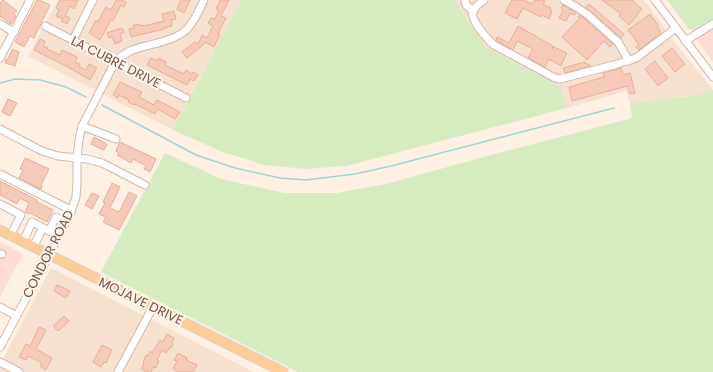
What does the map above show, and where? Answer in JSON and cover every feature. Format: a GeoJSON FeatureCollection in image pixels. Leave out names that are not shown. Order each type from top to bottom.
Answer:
{"type":"FeatureCollection","features":[{"type":"Feature","properties":{"kind":"main road","name":"MOJAVE DRIVE"},"geometry":{"type":"LineString","coordinates":[[0,230],[283,372]]}},
{"type":"Feature","properties":{"kind":"street"},"geometry":{"type":"LineString","coordinates":[[0,58],[30,0]]}},
{"type":"Feature","properties":{"kind":"street"},"geometry":{"type":"LineString","coordinates":[[73,40],[93,0]]}},
{"type":"Feature","properties":{"kind":"street","name":"CONDOR ROAD"},"geometry":{"type":"LineString","coordinates":[[0,347],[59,236],[71,210],[76,197],[77,158],[82,126],[115,62],[122,55],[130,51],[172,38],[186,30],[193,21],[204,0]]}},
{"type":"Feature","properties":{"kind":"street"},"geometry":{"type":"LineString","coordinates":[[465,0],[466,6],[473,11]]}},
{"type":"Feature","properties":{"kind":"street"},"geometry":{"type":"LineString","coordinates":[[484,0],[473,11],[472,15],[488,40],[494,45],[555,78],[560,79],[636,58],[676,28]]}},
{"type":"Feature","properties":{"kind":"street"},"geometry":{"type":"LineString","coordinates":[[564,0],[588,15],[613,37],[618,42],[629,61]]}},
{"type":"Feature","properties":{"kind":"street"},"geometry":{"type":"LineString","coordinates":[[655,0],[713,77]]}},
{"type":"Feature","properties":{"kind":"street"},"geometry":{"type":"LineString","coordinates":[[0,24],[14,32]]}},
{"type":"Feature","properties":{"kind":"street"},"geometry":{"type":"LineString","coordinates":[[685,41],[713,24]]}},
{"type":"Feature","properties":{"kind":"street","name":"LA CUBRE DRIVE"},"geometry":{"type":"LineString","coordinates":[[46,26],[186,98]]}},
{"type":"Feature","properties":{"kind":"street"},"geometry":{"type":"LineString","coordinates":[[82,126],[116,139]]}},
{"type":"Feature","properties":{"kind":"street"},"geometry":{"type":"LineString","coordinates":[[0,129],[42,151],[58,156],[87,159],[102,163],[145,185]]}},
{"type":"Feature","properties":{"kind":"street"},"geometry":{"type":"LineString","coordinates":[[0,174],[71,210]]}},
{"type":"Feature","properties":{"kind":"street"},"geometry":{"type":"LineString","coordinates":[[0,204],[21,215],[10,236]]}},
{"type":"Feature","properties":{"kind":"street"},"geometry":{"type":"LineString","coordinates":[[33,247],[56,217],[66,222]]}},
{"type":"Feature","properties":{"kind":"street"},"geometry":{"type":"LineString","coordinates":[[22,242],[32,222],[59,236]]}},
{"type":"Feature","properties":{"kind":"street"},"geometry":{"type":"LineString","coordinates":[[0,307],[17,316]]}},
{"type":"Feature","properties":{"kind":"street"},"geometry":{"type":"LineString","coordinates":[[118,372],[153,307]]}},
{"type":"Feature","properties":{"kind":"street"},"geometry":{"type":"LineString","coordinates":[[0,362],[19,372]]}},
{"type":"Feature","properties":{"kind":"shaded area"},"geometry":{"type":"Polygon","coordinates":[[[58,0],[241,0],[173,130],[28,56],[58,0]]]}},
{"type":"Feature","properties":{"kind":"shaded area"},"geometry":{"type":"Polygon","coordinates":[[[455,0],[643,0],[713,90],[694,96],[630,103],[626,91],[567,108],[560,86],[485,47],[455,0]]]}},
{"type":"Feature","properties":{"kind":"shaded area"},"geometry":{"type":"Polygon","coordinates":[[[713,19],[713,62],[699,43],[692,30],[713,19]]]}},
{"type":"Feature","properties":{"kind":"shaded area"},"geometry":{"type":"Polygon","coordinates":[[[0,242],[23,254],[0,297],[0,242]]]}},
{"type":"Feature","properties":{"kind":"shaded area"},"geometry":{"type":"Polygon","coordinates":[[[51,268],[253,372],[0,372],[0,365],[51,268]]]}},
{"type":"Feature","properties":{"kind":"green space"},"geometry":{"type":"Polygon","coordinates":[[[241,0],[455,0],[485,47],[560,86],[567,108],[346,166],[306,169],[264,165],[220,151],[173,130],[241,0]]]}},
{"type":"Feature","properties":{"kind":"green space"},"geometry":{"type":"Polygon","coordinates":[[[667,0],[713,0],[713,19],[692,30],[689,29],[667,0]]]}},
{"type":"Feature","properties":{"kind":"green space"},"geometry":{"type":"Polygon","coordinates":[[[713,90],[713,372],[298,372],[101,272],[165,153],[221,179],[284,193],[336,193],[386,184],[632,118],[630,103],[694,96],[713,90]]]}},
{"type":"Feature","properties":{"kind":"building"},"geometry":{"type":"Polygon","coordinates":[[[3,0],[17,11],[14,14],[16,16],[11,24],[0,16],[0,3],[3,0]]]}},
{"type":"Feature","properties":{"kind":"building"},"geometry":{"type":"Polygon","coordinates":[[[37,0],[50,5],[34,38],[30,36],[24,47],[15,42],[37,0]]]}},
{"type":"Feature","properties":{"kind":"building"},"geometry":{"type":"Polygon","coordinates":[[[60,0],[78,0],[74,9],[70,6],[65,16],[70,18],[67,24],[61,21],[63,19],[56,16],[59,10],[56,8],[60,0]]]}},
{"type":"Feature","properties":{"kind":"building"},"geometry":{"type":"Polygon","coordinates":[[[116,0],[126,2],[124,7],[121,5],[113,21],[111,20],[100,40],[89,33],[96,20],[98,22],[106,7],[111,10],[116,0]]]}},
{"type":"Feature","properties":{"kind":"building"},"geometry":{"type":"Polygon","coordinates":[[[181,0],[190,0],[184,13],[177,9],[181,0]]]}},
{"type":"Feature","properties":{"kind":"building"},"geometry":{"type":"Polygon","coordinates":[[[220,0],[229,0],[221,16],[226,18],[218,33],[220,34],[214,47],[205,42],[187,58],[182,52],[195,42],[198,44],[202,35],[207,38],[213,26],[208,23],[211,18],[215,19],[219,10],[216,9],[220,0]]]}},
{"type":"Feature","properties":{"kind":"building"},"geometry":{"type":"Polygon","coordinates":[[[512,0],[524,0],[532,4],[535,0],[542,0],[545,1],[543,4],[551,8],[550,11],[552,12],[549,19],[542,15],[541,17],[523,8],[517,19],[505,13],[512,0]]]}},
{"type":"Feature","properties":{"kind":"building"},"geometry":{"type":"Polygon","coordinates":[[[602,0],[632,0],[642,9],[629,25],[619,16],[621,14],[602,0]]]}},
{"type":"Feature","properties":{"kind":"building"},"geometry":{"type":"Polygon","coordinates":[[[589,4],[624,34],[621,38],[586,8],[589,4]]]}},
{"type":"Feature","properties":{"kind":"building"},"geometry":{"type":"Polygon","coordinates":[[[563,5],[576,13],[575,15],[570,13],[566,21],[559,18],[563,10],[561,8],[563,5]]]}},
{"type":"Feature","properties":{"kind":"building"},"geometry":{"type":"Polygon","coordinates":[[[174,11],[176,19],[171,20],[172,26],[131,37],[129,29],[134,28],[133,25],[139,24],[139,26],[144,26],[164,21],[162,14],[174,11]]]}},
{"type":"Feature","properties":{"kind":"building"},"geometry":{"type":"Polygon","coordinates":[[[650,14],[658,25],[657,26],[661,33],[639,50],[636,47],[639,45],[628,30],[650,14]]]}},
{"type":"Feature","properties":{"kind":"building"},"geometry":{"type":"Polygon","coordinates":[[[580,15],[613,44],[610,47],[604,41],[587,60],[562,37],[580,18],[578,17],[580,15]]]}},
{"type":"Feature","properties":{"kind":"building"},"geometry":{"type":"Polygon","coordinates":[[[518,26],[553,46],[552,49],[554,47],[567,53],[561,66],[549,59],[545,67],[528,58],[533,49],[517,41],[513,50],[496,40],[497,37],[509,43],[518,26]]]}},
{"type":"Feature","properties":{"kind":"building"},"geometry":{"type":"Polygon","coordinates":[[[122,28],[124,32],[120,34],[122,41],[115,44],[112,37],[109,38],[107,33],[122,28]]]}},
{"type":"Feature","properties":{"kind":"building"},"geometry":{"type":"Polygon","coordinates":[[[40,39],[45,41],[43,46],[48,48],[47,49],[60,55],[62,50],[77,57],[75,62],[80,64],[79,66],[86,70],[89,64],[97,68],[90,80],[34,50],[40,39]]]}},
{"type":"Feature","properties":{"kind":"building"},"geometry":{"type":"Polygon","coordinates":[[[672,48],[685,64],[675,72],[662,56],[672,48]]]}},
{"type":"Feature","properties":{"kind":"building"},"geometry":{"type":"Polygon","coordinates":[[[12,49],[19,52],[15,66],[5,63],[12,49]]]}},
{"type":"Feature","properties":{"kind":"building"},"geometry":{"type":"Polygon","coordinates":[[[151,58],[157,61],[158,58],[166,62],[165,65],[184,74],[186,70],[192,74],[193,72],[198,75],[194,81],[190,79],[187,85],[147,65],[151,58]]]}},
{"type":"Feature","properties":{"kind":"building"},"geometry":{"type":"Polygon","coordinates":[[[655,61],[668,78],[658,86],[645,69],[655,61]]]}},
{"type":"Feature","properties":{"kind":"building"},"geometry":{"type":"Polygon","coordinates":[[[585,62],[584,63],[591,66],[565,73],[563,68],[585,62]]]}},
{"type":"Feature","properties":{"kind":"building"},"geometry":{"type":"Polygon","coordinates":[[[621,68],[623,75],[630,73],[635,93],[630,94],[627,86],[572,101],[569,87],[604,77],[603,73],[621,68]]]}},
{"type":"Feature","properties":{"kind":"building"},"geometry":{"type":"Polygon","coordinates":[[[120,82],[142,92],[139,97],[154,105],[157,100],[180,112],[175,119],[158,109],[155,114],[128,102],[129,100],[119,95],[118,98],[113,95],[120,82]]]}},
{"type":"Feature","properties":{"kind":"building"},"geometry":{"type":"Polygon","coordinates":[[[8,99],[17,103],[10,116],[2,112],[8,99]]]}},
{"type":"Feature","properties":{"kind":"building"},"geometry":{"type":"Polygon","coordinates":[[[94,137],[107,144],[104,150],[91,144],[94,137]]]}},
{"type":"Feature","properties":{"kind":"building"},"geometry":{"type":"Polygon","coordinates":[[[120,142],[156,159],[150,172],[144,169],[146,166],[143,164],[133,159],[131,163],[117,155],[119,153],[116,151],[120,142]]]}},
{"type":"Feature","properties":{"kind":"building"},"geometry":{"type":"Polygon","coordinates":[[[25,158],[49,169],[41,185],[41,189],[19,178],[23,170],[20,169],[25,158]]]}},
{"type":"Feature","properties":{"kind":"building"},"geometry":{"type":"Polygon","coordinates":[[[0,181],[53,210],[47,222],[25,212],[29,203],[20,198],[17,204],[0,195],[0,181]]]}},
{"type":"Feature","properties":{"kind":"building"},"geometry":{"type":"Polygon","coordinates":[[[112,183],[120,187],[110,208],[119,212],[129,192],[137,196],[119,230],[103,222],[106,217],[99,214],[105,203],[103,202],[112,183]]]}},
{"type":"Feature","properties":{"kind":"building"},"geometry":{"type":"Polygon","coordinates":[[[92,193],[99,196],[92,209],[85,205],[92,193]]]}},
{"type":"Feature","properties":{"kind":"building"},"geometry":{"type":"Polygon","coordinates":[[[57,285],[70,291],[66,298],[54,291],[57,285]]]}},
{"type":"Feature","properties":{"kind":"building"},"geometry":{"type":"Polygon","coordinates":[[[64,316],[69,321],[58,331],[53,326],[64,316]]]}},
{"type":"Feature","properties":{"kind":"building"},"geometry":{"type":"Polygon","coordinates":[[[39,327],[46,330],[36,349],[52,358],[46,370],[40,366],[42,363],[28,356],[26,360],[19,357],[26,344],[30,346],[39,327]]]}},
{"type":"Feature","properties":{"kind":"building"},"geometry":{"type":"Polygon","coordinates":[[[167,334],[174,338],[171,348],[169,348],[166,353],[162,350],[157,360],[159,361],[156,368],[153,367],[151,372],[141,369],[146,355],[148,356],[150,351],[152,353],[160,340],[163,342],[167,334]]]}},
{"type":"Feature","properties":{"kind":"building"},"geometry":{"type":"Polygon","coordinates":[[[102,345],[112,350],[106,363],[104,362],[101,367],[93,362],[102,345]]]}},
{"type":"Feature","properties":{"kind":"building"},"geometry":{"type":"Polygon","coordinates":[[[178,353],[187,358],[186,360],[197,365],[193,372],[178,372],[173,369],[177,361],[174,360],[178,353]]]}},
{"type":"Feature","properties":{"kind":"waterway"},"geometry":{"type":"LineString","coordinates":[[0,83],[15,79],[40,80],[66,87],[86,97]]}},
{"type":"Feature","properties":{"kind":"waterway"},"geometry":{"type":"LineString","coordinates":[[102,105],[196,155],[235,168],[280,178],[306,180],[355,174],[391,166],[614,108]]}}]}
